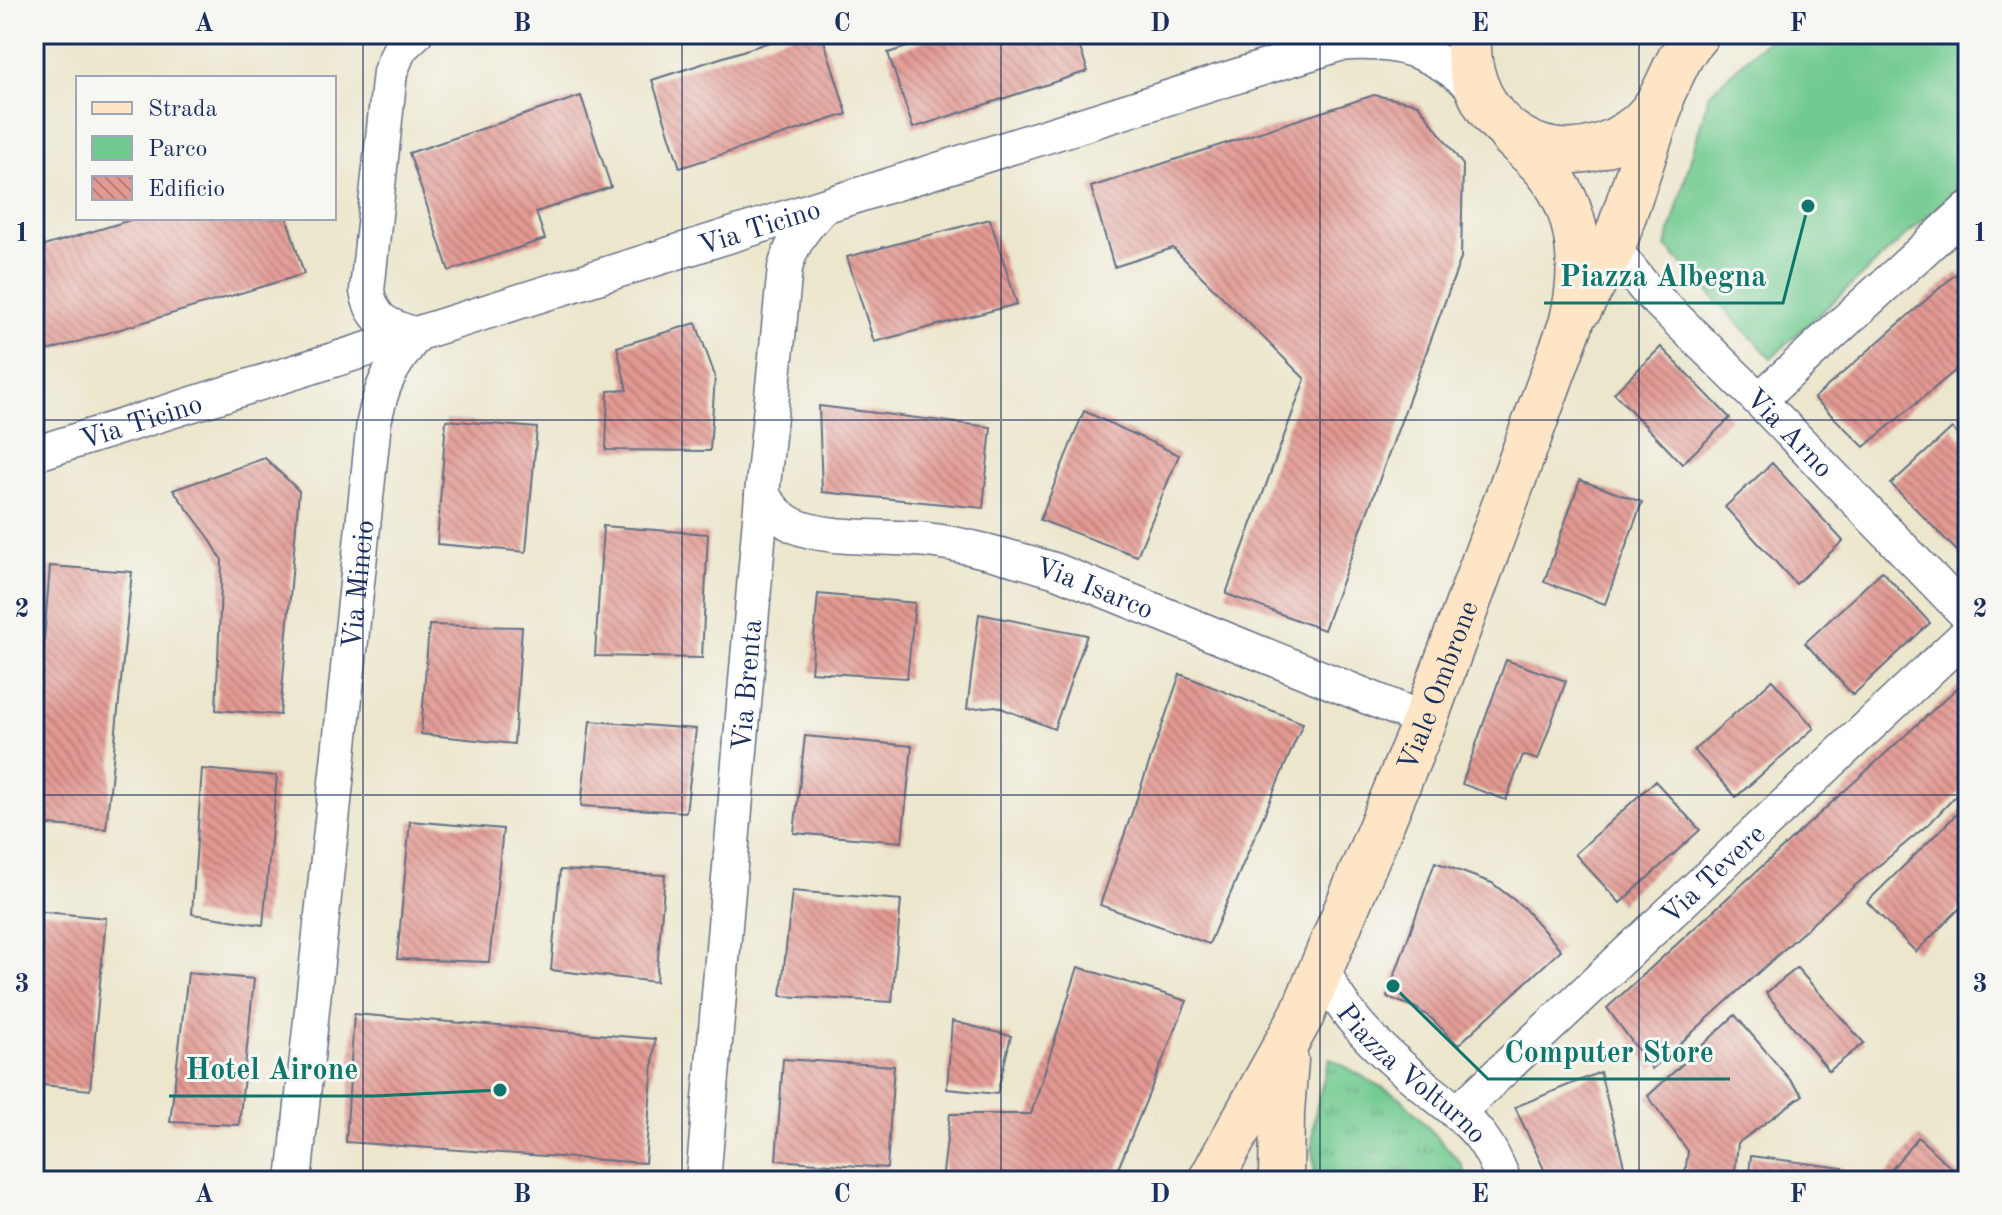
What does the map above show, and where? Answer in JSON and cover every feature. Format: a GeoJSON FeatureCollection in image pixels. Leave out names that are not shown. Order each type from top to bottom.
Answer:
{"type":"FeatureCollection","features":[{"type":"Feature","properties":{"kind":"main road"},"geometry":{"type":"LineString","coordinates":[[1469,34],[1469,55],[1478,91]]}},
{"type":"Feature","properties":{"kind":"main road","name":"Viale Ombrone"},"geometry":{"type":"LineString","coordinates":[[1571,324],[1613,248],[1676,62],[1697,34]]}},
{"type":"Feature","properties":{"kind":"main road","name":"Viale Ombrone"},"geometry":{"type":"LineString","coordinates":[[1210,1181],[1288,1043],[1425,720],[1578,298],[1578,244],[1572,218],[1556,183],[1495,119],[1478,91]]}},
{"type":"Feature","properties":{"kind":"main road"},"geometry":{"type":"LineString","coordinates":[[1511,135],[1534,146],[1558,150],[1582,150],[1606,144],[1629,132],[1648,116],[1665,95]]}},
{"type":"Feature","properties":{"kind":"main road","name":"Viale Ombrone"},"geometry":{"type":"LineString","coordinates":[[1281,1181],[1282,1112],[1288,1043]]}},
{"type":"Feature","properties":{"kind":"street"},"geometry":{"type":"LineString","coordinates":[[415,34],[400,48],[390,72],[367,291],[376,317],[391,327],[416,335]]}},
{"type":"Feature","properties":{"kind":"street","name":"Via Ticino"},"geometry":{"type":"LineString","coordinates":[[34,454],[1259,70],[1321,42],[1366,41],[1417,50],[1440,61],[1478,91]]}},
{"type":"Feature","properties":{"kind":"street","name":"Via Brenta"},"geometry":{"type":"LineString","coordinates":[[703,1181],[762,495],[785,268],[791,246],[802,228],[827,204]]}},
{"type":"Feature","properties":{"kind":"street"},"geometry":{"type":"LineString","coordinates":[[1759,400],[1968,209]]}},
{"type":"Feature","properties":{"kind":"street","name":"Via Arno"},"geometry":{"type":"LineString","coordinates":[[1613,248],[1644,287],[1759,400],[1968,616]]}},
{"type":"Feature","properties":{"kind":"street","name":"Via Mincio"},"geometry":{"type":"LineString","coordinates":[[294,1181],[374,422],[380,392],[389,370],[416,335]]}},
{"type":"Feature","properties":{"kind":"street","name":"Via Isarco"},"geometry":{"type":"LineString","coordinates":[[762,495],[777,514],[791,524],[814,532],[928,540],[1014,558],[1054,570],[1425,720]]}},
{"type":"Feature","properties":{"kind":"street","name":"Via Tevere"},"geometry":{"type":"LineString","coordinates":[[1457,1113],[1968,633]]}},
{"type":"Feature","properties":{"kind":"street","name":"Piazza Volturno"},"geometry":{"type":"LineString","coordinates":[[1322,966],[1337,999],[1348,1014],[1404,1070],[1481,1137],[1504,1181]]}},
{"type":"Feature","properties":{"kind":"green space"},"geometry":{"type":"Polygon","coordinates":[[[1773,34],[1968,34],[1968,179],[1771,358],[1666,247],[1709,94],[1773,34]]]}},
{"type":"Feature","properties":{"kind":"green space"},"geometry":{"type":"Polygon","coordinates":[[[1330,1058],[1401,1098],[1461,1163],[1468,1181],[1317,1181],[1313,1134],[1317,1104],[1330,1058]]]}},
{"type":"Feature","properties":{"kind":"building"},"geometry":{"type":"Polygon","coordinates":[[[795,34],[822,34],[847,114],[680,168],[652,80],[795,34]]]}},
{"type":"Feature","properties":{"kind":"building"},"geometry":{"type":"Polygon","coordinates":[[[920,34],[1075,34],[1088,71],[913,128],[888,53],[922,42],[920,34]]]}},
{"type":"Feature","properties":{"kind":"building"},"geometry":{"type":"Polygon","coordinates":[[[1374,95],[1418,104],[1463,165],[1461,258],[1324,630],[1226,594],[1305,379],[1173,248],[1114,267],[1091,187],[1374,95]]]}},
{"type":"Feature","properties":{"kind":"building"},"geometry":{"type":"Polygon","coordinates":[[[581,96],[611,187],[536,212],[545,239],[449,271],[409,153],[581,96]]]}},
{"type":"Feature","properties":{"kind":"building"},"geometry":{"type":"Polygon","coordinates":[[[990,219],[1017,304],[874,342],[847,257],[990,219]]]}},
{"type":"Feature","properties":{"kind":"building"},"geometry":{"type":"Polygon","coordinates":[[[130,220],[288,220],[304,274],[34,355],[34,249],[130,220]]]}},
{"type":"Feature","properties":{"kind":"building"},"geometry":{"type":"Polygon","coordinates":[[[1958,272],[1968,286],[1968,360],[1864,447],[1814,398],[1958,272]]]}},
{"type":"Feature","properties":{"kind":"building"},"geometry":{"type":"Polygon","coordinates":[[[696,323],[715,376],[710,451],[606,450],[608,391],[627,390],[617,347],[696,323]]]}},
{"type":"Feature","properties":{"kind":"building"},"geometry":{"type":"Polygon","coordinates":[[[1661,347],[1730,418],[1682,464],[1614,393],[1661,347]]]}},
{"type":"Feature","properties":{"kind":"building"},"geometry":{"type":"Polygon","coordinates":[[[819,406],[991,427],[983,508],[822,492],[819,406]]]}},
{"type":"Feature","properties":{"kind":"building"},"geometry":{"type":"Polygon","coordinates":[[[1084,411],[1179,455],[1137,556],[1040,520],[1084,411]]]}},
{"type":"Feature","properties":{"kind":"building"},"geometry":{"type":"Polygon","coordinates":[[[446,420],[537,428],[526,552],[437,544],[446,420]]]}},
{"type":"Feature","properties":{"kind":"building"},"geometry":{"type":"Polygon","coordinates":[[[1952,428],[1968,447],[1968,562],[1891,484],[1952,428]]]}},
{"type":"Feature","properties":{"kind":"building"},"geometry":{"type":"Polygon","coordinates":[[[265,458],[299,491],[280,715],[216,710],[222,560],[173,490],[265,458]]]}},
{"type":"Feature","properties":{"kind":"building"},"geometry":{"type":"Polygon","coordinates":[[[1772,463],[1843,541],[1796,584],[1725,507],[1772,463]]]}},
{"type":"Feature","properties":{"kind":"building"},"geometry":{"type":"Polygon","coordinates":[[[1580,480],[1642,502],[1605,604],[1544,582],[1580,480]]]}},
{"type":"Feature","properties":{"kind":"building"},"geometry":{"type":"Polygon","coordinates":[[[603,526],[708,534],[702,658],[595,656],[603,526]]]}},
{"type":"Feature","properties":{"kind":"building"},"geometry":{"type":"Polygon","coordinates":[[[50,566],[132,572],[106,829],[34,824],[34,763],[50,566]]]}},
{"type":"Feature","properties":{"kind":"building"},"geometry":{"type":"Polygon","coordinates":[[[1882,571],[1930,623],[1853,695],[1805,643],[1882,571]]]}},
{"type":"Feature","properties":{"kind":"building"},"geometry":{"type":"Polygon","coordinates":[[[818,594],[915,603],[907,678],[811,672],[818,594]]]}},
{"type":"Feature","properties":{"kind":"building"},"geometry":{"type":"Polygon","coordinates":[[[979,614],[1087,635],[1054,729],[996,706],[967,709],[979,614]]]}},
{"type":"Feature","properties":{"kind":"building"},"geometry":{"type":"Polygon","coordinates":[[[429,625],[522,627],[514,744],[421,734],[429,625]]]}},
{"type":"Feature","properties":{"kind":"building"},"geometry":{"type":"Polygon","coordinates":[[[1506,660],[1566,681],[1538,760],[1523,755],[1506,800],[1462,784],[1506,660]]]}},
{"type":"Feature","properties":{"kind":"building"},"geometry":{"type":"Polygon","coordinates":[[[1180,674],[1303,723],[1209,944],[1100,905],[1180,674]]]}},
{"type":"Feature","properties":{"kind":"building"},"geometry":{"type":"Polygon","coordinates":[[[1968,678],[1968,783],[1931,822],[1845,894],[1652,1069],[1607,1008],[1968,678]]]}},
{"type":"Feature","properties":{"kind":"building"},"geometry":{"type":"Polygon","coordinates":[[[1772,680],[1814,728],[1736,797],[1694,750],[1772,680]]]}},
{"type":"Feature","properties":{"kind":"building"},"geometry":{"type":"Polygon","coordinates":[[[590,721],[696,729],[686,812],[581,806],[590,721]]]}},
{"type":"Feature","properties":{"kind":"building"},"geometry":{"type":"Polygon","coordinates":[[[805,736],[912,746],[902,842],[794,833],[805,736]]]}},
{"type":"Feature","properties":{"kind":"building"},"geometry":{"type":"Polygon","coordinates":[[[202,769],[277,776],[263,925],[192,914],[202,769]]]}},
{"type":"Feature","properties":{"kind":"building"},"geometry":{"type":"Polygon","coordinates":[[[1655,781],[1700,830],[1620,903],[1575,854],[1655,781]]]}},
{"type":"Feature","properties":{"kind":"building"},"geometry":{"type":"Polygon","coordinates":[[[1968,803],[1968,900],[1916,952],[1867,902],[1968,803]]]}},
{"type":"Feature","properties":{"kind":"building"},"geometry":{"type":"Polygon","coordinates":[[[410,821],[503,829],[489,962],[397,959],[410,821]]]}},
{"type":"Feature","properties":{"kind":"building"},"geometry":{"type":"Polygon","coordinates":[[[1435,862],[1492,883],[1523,907],[1561,950],[1458,1045],[1416,1008],[1387,997],[1435,862]]]}},
{"type":"Feature","properties":{"kind":"building"},"geometry":{"type":"Polygon","coordinates":[[[560,870],[665,875],[656,982],[551,970],[560,870]]]}},
{"type":"Feature","properties":{"kind":"building"},"geometry":{"type":"Polygon","coordinates":[[[792,891],[901,900],[892,1002],[781,996],[792,891]]]}},
{"type":"Feature","properties":{"kind":"building"},"geometry":{"type":"Polygon","coordinates":[[[34,911],[106,918],[90,1090],[34,1084],[34,911]]]}},
{"type":"Feature","properties":{"kind":"building"},"geometry":{"type":"Polygon","coordinates":[[[1078,967],[1187,1001],[1113,1181],[942,1181],[950,1114],[1031,1114],[1078,967]]]}},
{"type":"Feature","properties":{"kind":"building"},"geometry":{"type":"Polygon","coordinates":[[[1797,968],[1864,1043],[1829,1071],[1766,993],[1797,968]]]}},
{"type":"Feature","properties":{"kind":"building"},"geometry":{"type":"Polygon","coordinates":[[[188,973],[254,979],[239,1125],[170,1122],[188,973]]]}},
{"type":"Feature","properties":{"kind":"building"},"geometry":{"type":"Polygon","coordinates":[[[354,1014],[655,1039],[645,1163],[346,1142],[354,1014]]]}},
{"type":"Feature","properties":{"kind":"building"},"geometry":{"type":"Polygon","coordinates":[[[1735,1015],[1803,1095],[1738,1143],[1734,1181],[1684,1181],[1688,1151],[1648,1096],[1735,1015]]]}},
{"type":"Feature","properties":{"kind":"building"},"geometry":{"type":"Polygon","coordinates":[[[952,1021],[1011,1036],[997,1094],[947,1089],[952,1021]]]}},
{"type":"Feature","properties":{"kind":"building"},"geometry":{"type":"Polygon","coordinates":[[[783,1059],[894,1066],[887,1168],[776,1160],[783,1059]]]}},
{"type":"Feature","properties":{"kind":"building"},"geometry":{"type":"Polygon","coordinates":[[[1600,1072],[1628,1181],[1547,1181],[1515,1107],[1600,1072]]]}},
{"type":"Feature","properties":{"kind":"building"},"geometry":{"type":"Polygon","coordinates":[[[1918,1137],[1965,1181],[1889,1181],[1885,1177],[1918,1137]]]}},
{"type":"Feature","properties":{"kind":"building"},"geometry":{"type":"Polygon","coordinates":[[[1751,1156],[1843,1168],[1842,1181],[1748,1181],[1751,1156]]]}},
{"type":"Feature","properties":{"kind":"place","name":"Piazza Albegna"},"geometry":{"type":"Point","coordinates":[1808,206]}},
{"type":"Feature","properties":{"kind":"place","name":"Computer Store"},"geometry":{"type":"Point","coordinates":[1393,986]}},
{"type":"Feature","properties":{"kind":"place","name":"Hotel Airone"},"geometry":{"type":"Point","coordinates":[500,1090]}}]}
